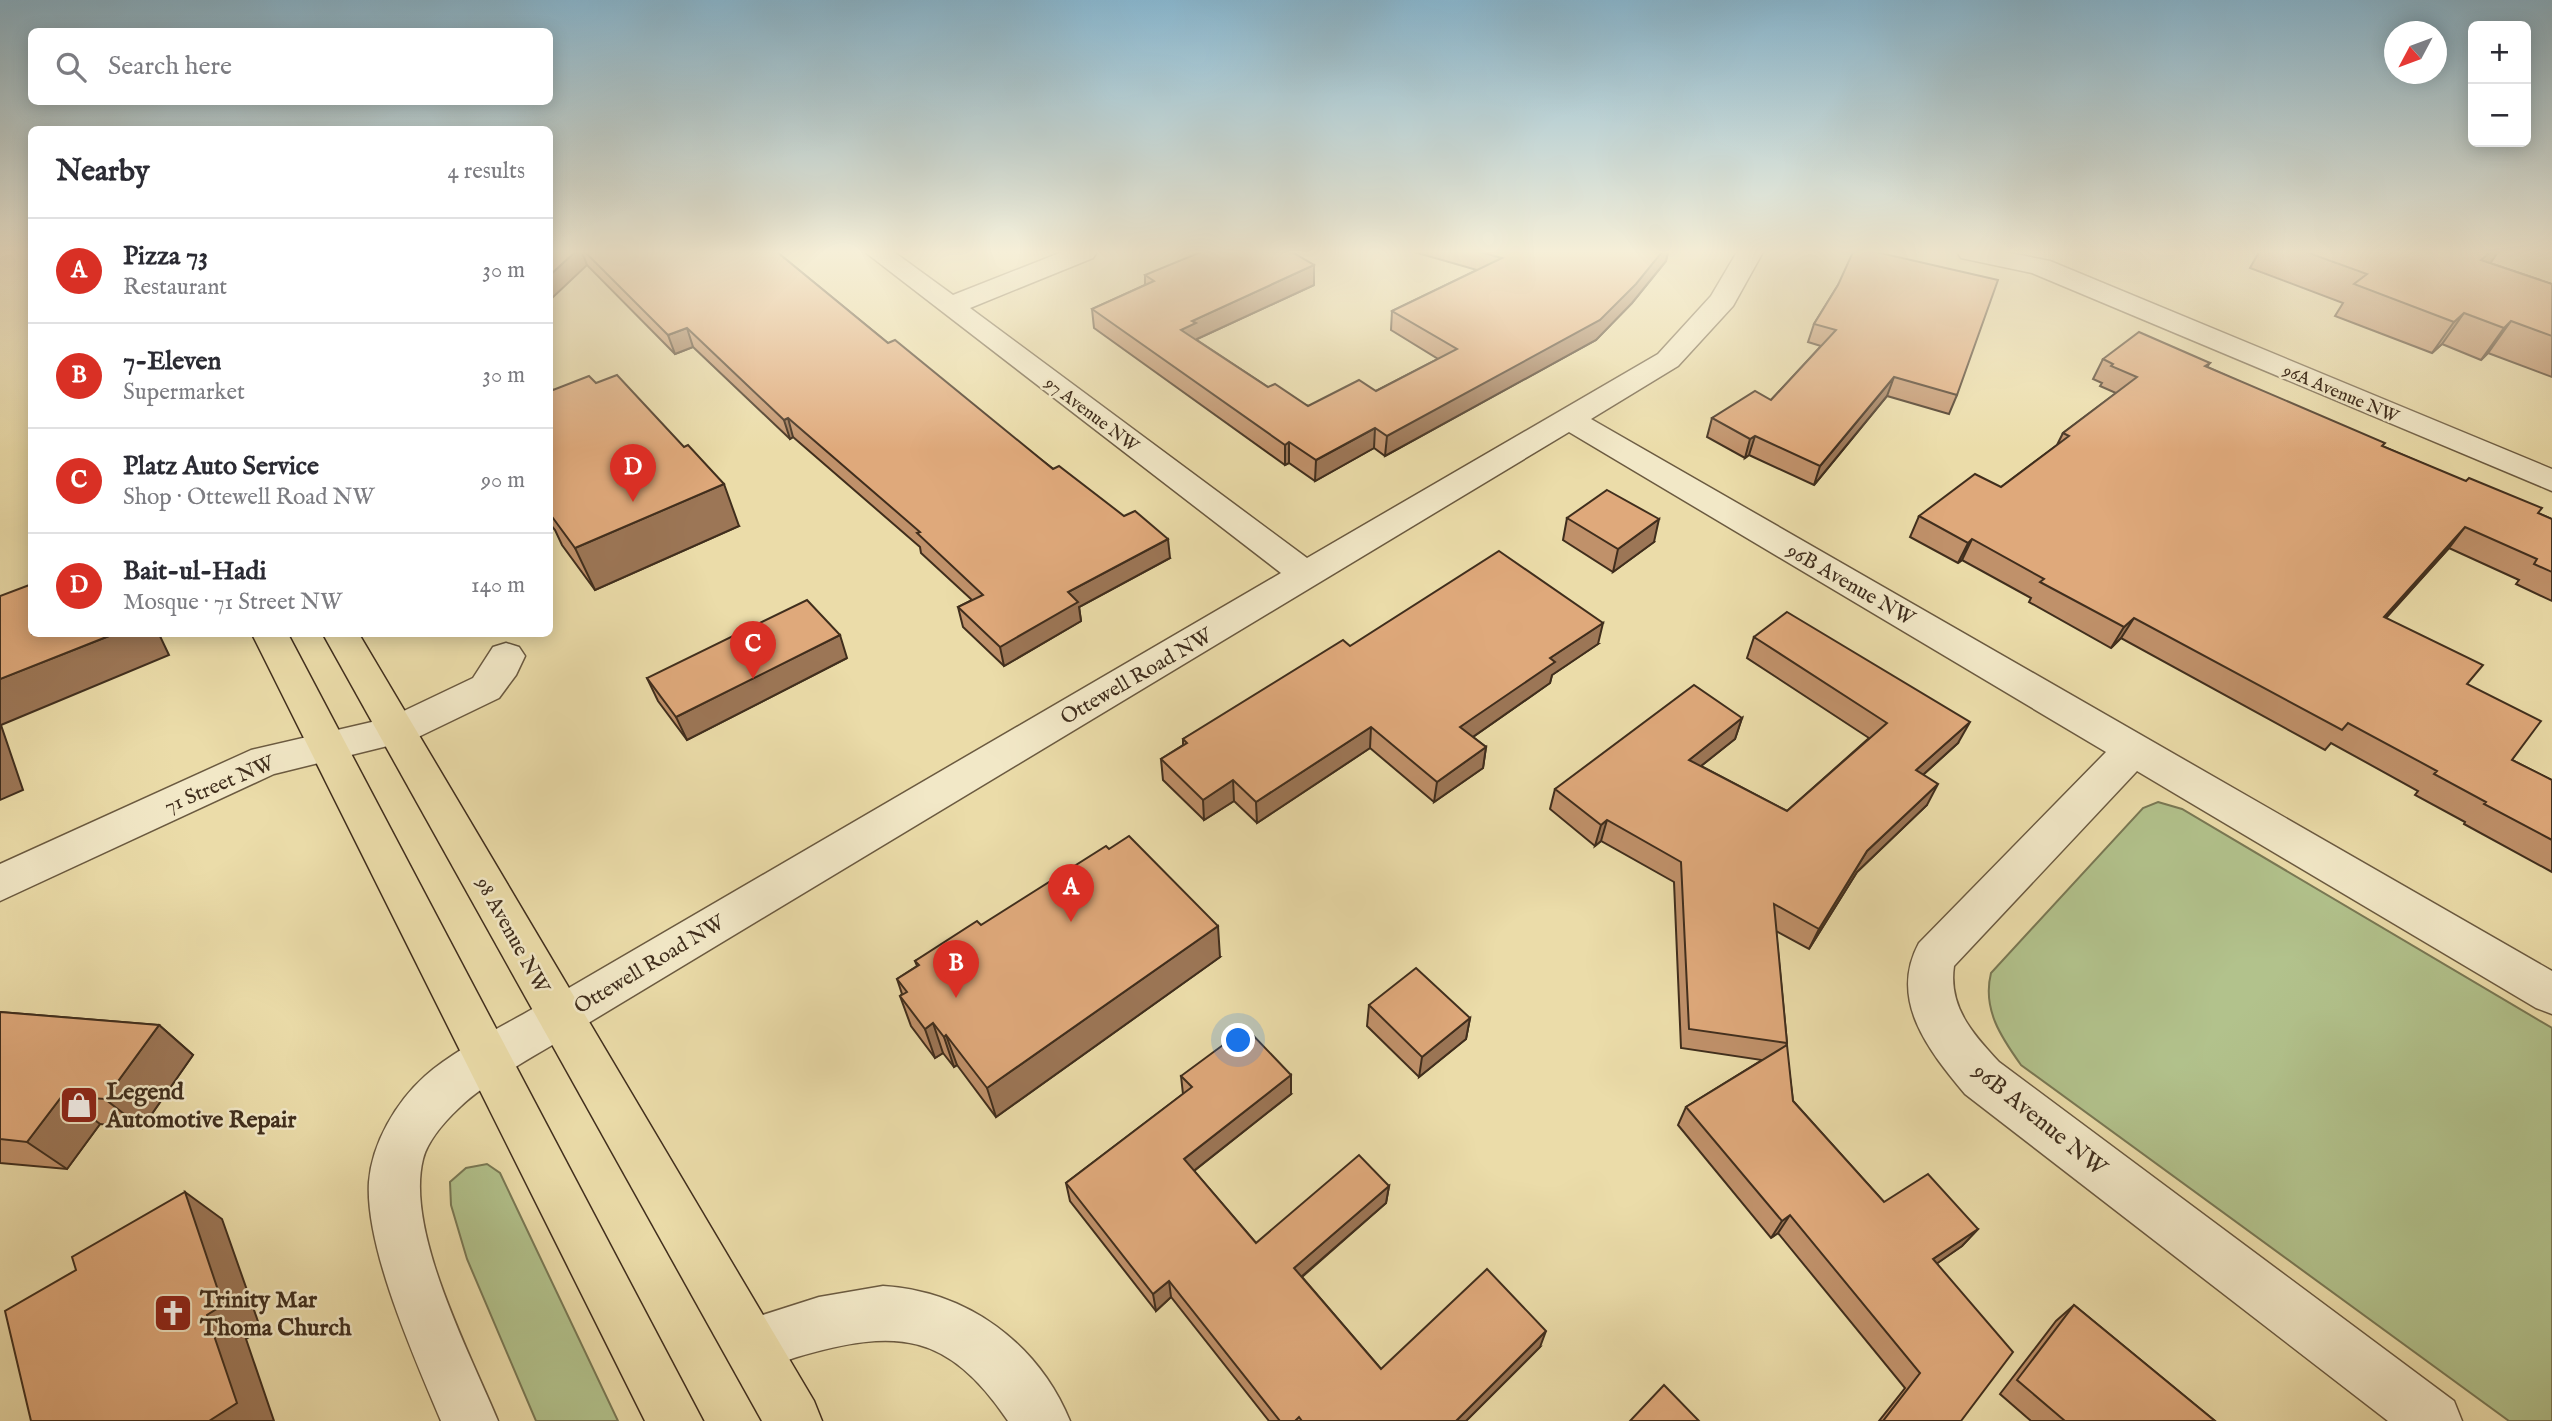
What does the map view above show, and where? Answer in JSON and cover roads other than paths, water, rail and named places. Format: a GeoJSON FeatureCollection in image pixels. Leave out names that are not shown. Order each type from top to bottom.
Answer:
{"type":"FeatureCollection","features":[{"type":"Feature","properties":{"kind":"main road"},"geometry":{"type":"LineString","coordinates":[[272,637],[330,745],[488,1061],[675,1421]]}},
{"type":"Feature","properties":{"kind":"main road","name":"98 Avenue NW"},"geometry":{"type":"LineString","coordinates":[[343,637],[559,1017],[794,1421]]}},
{"type":"Feature","properties":{"kind":"street","name":"97 Avenue NW"},"geometry":{"type":"LineString","coordinates":[[966,318],[1307,575]]}},
{"type":"Feature","properties":{"kind":"street","name":"Ottewell Road NW"},"geometry":{"type":"LineString","coordinates":[[488,1061],[1668,360],[1706,318]]}},
{"type":"Feature","properties":{"kind":"street","name":"96A Avenue NW"},"geometry":{"type":"LineString","coordinates":[[2163,318],[2552,481]]}},
{"type":"Feature","properties":{"kind":"street","name":"96B Avenue NW"},"geometry":{"type":"LineString","coordinates":[[1569,419],[2552,994]]}},
{"type":"Feature","properties":{"kind":"street","name":"71 Street NW"},"geometry":{"type":"LineString","coordinates":[[0,883],[265,761],[398,730],[486,688],[503,666],[506,656]]}},
{"type":"Feature","properties":{"kind":"street","name":"96B Avenue NW"},"geometry":{"type":"LineString","coordinates":[[2134,749],[1948,941],[1933,960],[1929,983],[1936,1012],[1955,1048],[1982,1078],[2434,1421]]}},
{"type":"Feature","properties":{"kind":"street"},"geometry":{"type":"LineString","coordinates":[[470,1421],[435,1339],[395,1214],[393,1188],[398,1159],[410,1133],[427,1109],[460,1078],[488,1061]]}},
{"type":"Feature","properties":{"kind":"street"},"geometry":{"type":"LineString","coordinates":[[750,1345],[852,1314],[901,1312],[940,1322],[976,1343],[1004,1369],[1042,1421]]}},
{"type":"Feature","properties":{"kind":"place","name":"Bait-ul-Hadi"},"geometry":{"type":"Point","coordinates":[633,502]}},
{"type":"Feature","properties":{"kind":"place","name":"Platz Auto Service"},"geometry":{"type":"Point","coordinates":[753,679]}},
{"type":"Feature","properties":{"kind":"place","name":"Pizza 73"},"geometry":{"type":"Point","coordinates":[1071,922]}},
{"type":"Feature","properties":{"kind":"place","name":"7-Eleven"},"geometry":{"type":"Point","coordinates":[956,998]}},
{"type":"Feature","properties":{"kind":"place","name":"Legend Automotive Repair"},"geometry":{"type":"Point","coordinates":[79,1105]}},
{"type":"Feature","properties":{"kind":"place","name":"Trinity Mar Thoma Church"},"geometry":{"type":"Point","coordinates":[173,1313]}}]}
